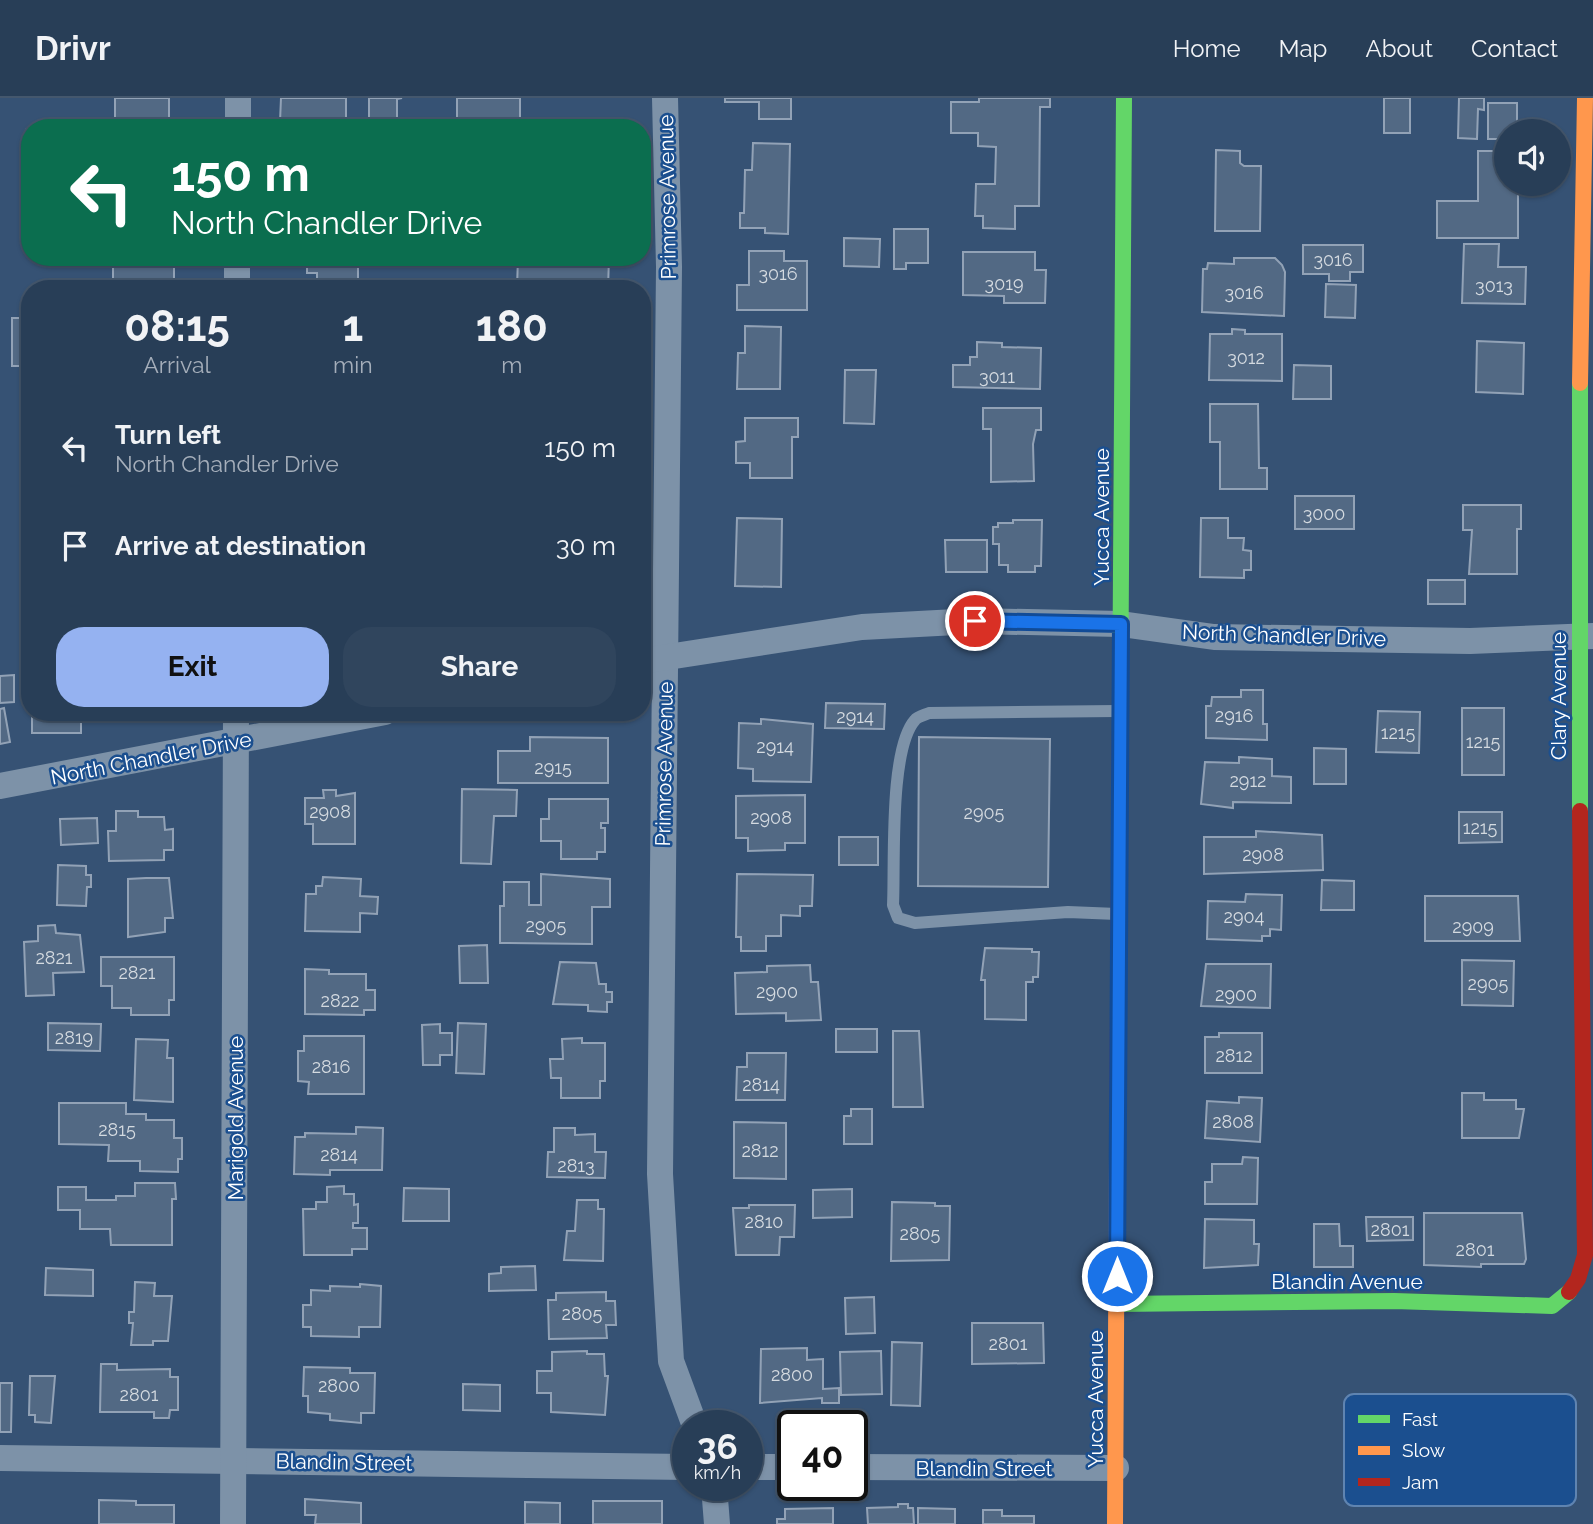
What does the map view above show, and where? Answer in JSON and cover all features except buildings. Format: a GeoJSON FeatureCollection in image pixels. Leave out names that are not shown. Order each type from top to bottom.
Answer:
{"type":"FeatureCollection","features":[{"type":"Feature","properties":{"kind":"street"},"geometry":{"type":"LineString","coordinates":[[237,119],[238,98]]}},
{"type":"Feature","properties":{"kind":"street","name":"Primrose Avenue"},"geometry":{"type":"LineString","coordinates":[[665,98],[668,267],[654,658],[662,1230],[671,1361],[689,1410]]}},
{"type":"Feature","properties":{"kind":"street","name":"Yucca Avenue"},"geometry":{"type":"LineString","coordinates":[[1115,1524],[1124,98]]}},
{"type":"Feature","properties":{"kind":"street","name":"Clary Avenue"},"geometry":{"type":"LineString","coordinates":[[1573,1291],[1581,1280],[1585,1255],[1586,98]]}},
{"type":"Feature","properties":{"kind":"street","name":"North Chandler Drive"},"geometry":{"type":"LineString","coordinates":[[654,658],[862,627],[975,621],[1121,624],[1214,636],[1470,641],[1586,636]]}},
{"type":"Feature","properties":{"kind":"street","name":"Marigold Avenue"},"geometry":{"type":"LineString","coordinates":[[233,1524],[236,721]]}},
{"type":"Feature","properties":{"kind":"street","name":"North Chandler Drive"},"geometry":{"type":"LineString","coordinates":[[0,786],[340,721]]}},
{"type":"Feature","properties":{"kind":"street","name":"Blandin Avenue"},"geometry":{"type":"LineString","coordinates":[[1117,1304],[1394,1301],[1552,1307],[1573,1291]]}},
{"type":"Feature","properties":{"kind":"street","name":"Blandin Street"},"geometry":{"type":"LineString","coordinates":[[0,1458],[672,1467]]}},
{"type":"Feature","properties":{"kind":"street","name":"Blandin Street"},"geometry":{"type":"LineString","coordinates":[[868,1467],[1116,1468]]}},
{"type":"Feature","properties":{"kind":"street"},"geometry":{"type":"LineString","coordinates":[[715,1501],[717,1524]]}},
{"type":"Feature","properties":{"kind":"lane"},"geometry":{"type":"LineString","coordinates":[[1119,914],[1068,912],[915,923],[898,918],[893,905],[899,760],[916,718],[929,713],[1121,710]]}},
{"type":"Feature","properties":{"kind":"traffic: fast"},"geometry":{"type":"LineString","coordinates":[[1120,727],[1124,98]]}},
{"type":"Feature","properties":{"kind":"traffic: fast"},"geometry":{"type":"LineString","coordinates":[[1580,383],[1580,811]]}},
{"type":"Feature","properties":{"kind":"traffic: fast"},"geometry":{"type":"LineString","coordinates":[[1117,1304],[1394,1301],[1552,1306],[1569,1292]]}},
{"type":"Feature","properties":{"kind":"traffic: slow"},"geometry":{"type":"LineString","coordinates":[[1580,383],[1585,98]]}},
{"type":"Feature","properties":{"kind":"traffic: slow"},"geometry":{"type":"LineString","coordinates":[[1115,1524],[1117,1156]]}},
{"type":"Feature","properties":{"kind":"traffic: jam"},"geometry":{"type":"LineString","coordinates":[[1117,1156],[1120,727]]}},
{"type":"Feature","properties":{"kind":"traffic: jam"},"geometry":{"type":"LineString","coordinates":[[1569,1292],[1578,1279],[1585,1255],[1580,811]]}},
{"type":"Feature","properties":{"kind":"route"},"geometry":{"type":"LineString","coordinates":[[975,621],[1121,624],[1117,1276]]}}]}
